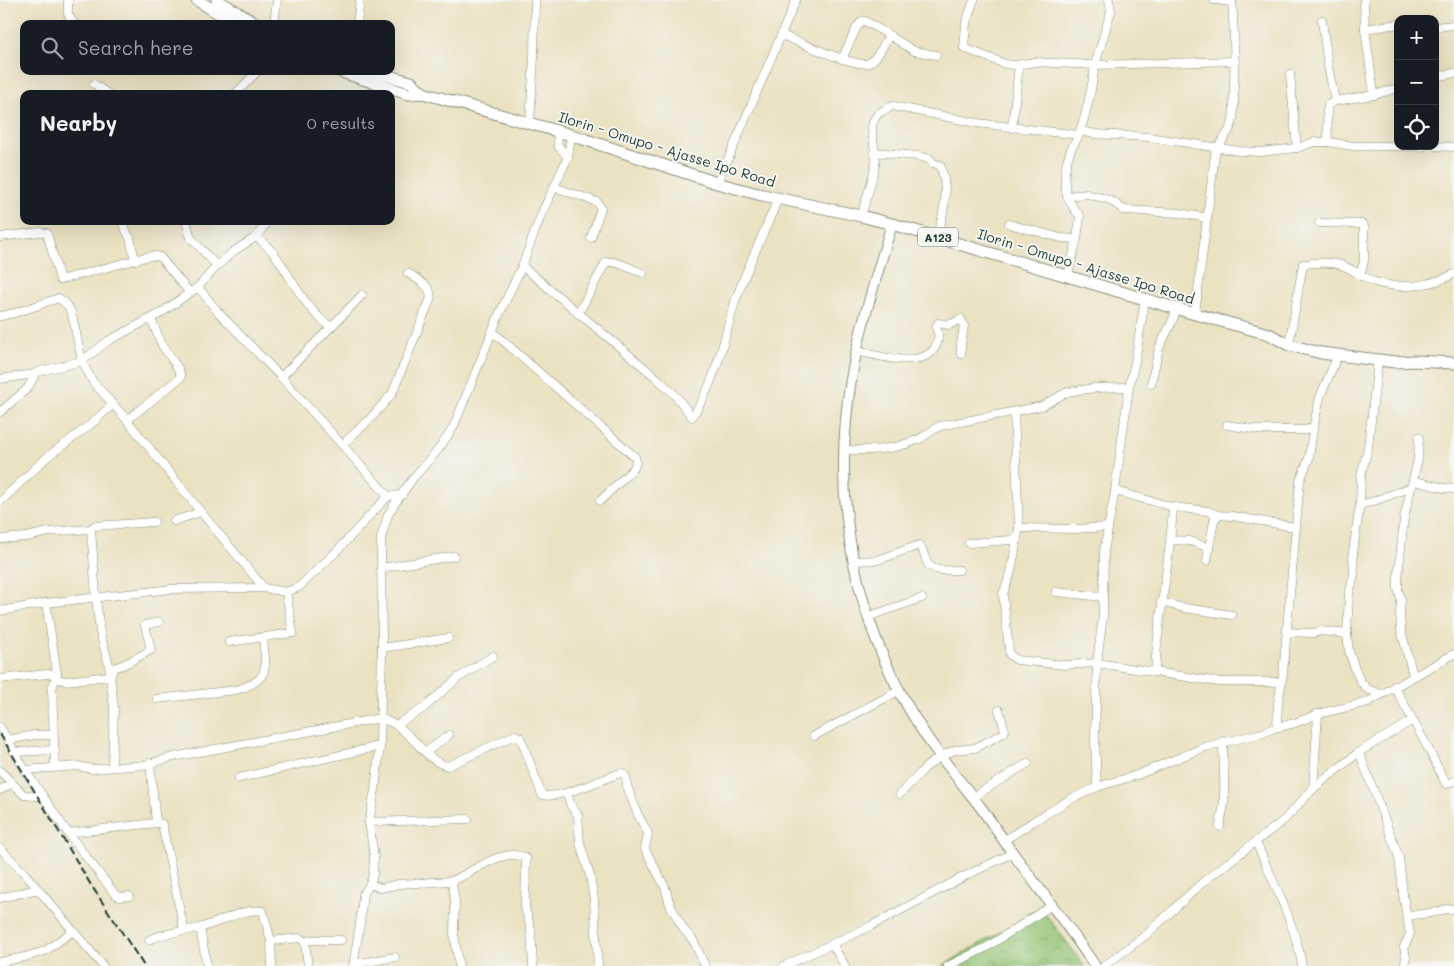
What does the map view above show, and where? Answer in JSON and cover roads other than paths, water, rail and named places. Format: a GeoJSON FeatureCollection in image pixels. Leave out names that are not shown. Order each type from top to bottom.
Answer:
{"type":"FeatureCollection","features":[{"type":"Feature","properties":{"kind":"highway"},"geometry":{"type":"LineString","coordinates":[[197,0],[230,20]]}},
{"type":"Feature","properties":{"kind":"highway"},"geometry":{"type":"LineString","coordinates":[[217,0],[250,20]]}},
{"type":"Feature","properties":{"kind":"highway","name":"Ilorin - Omupo - Ajasse Ipo Road"},"geometry":{"type":"LineString","coordinates":[[351,75],[408,94],[423,93],[571,135],[717,183],[778,199],[892,224],[1177,309],[1269,334],[1289,345],[1321,353],[1395,362],[1454,363]]}},
{"type":"Feature","properties":{"kind":"highway","name":"Ilorin - Omupo - Ajasse Ipo Road"},"geometry":{"type":"LineString","coordinates":[[385,75],[411,82],[423,93]]}},
{"type":"Feature","properties":{"kind":"main road"},"geometry":{"type":"LineString","coordinates":[[892,224],[857,351],[846,420],[844,450],[846,510],[853,561],[867,617],[882,656],[906,704],[923,732],[1005,840],[1095,966]]}},
{"type":"Feature","properties":{"kind":"street"},"geometry":{"type":"LineString","coordinates":[[68,0],[68,14],[72,20]]}},
{"type":"Feature","properties":{"kind":"street"},"geometry":{"type":"LineString","coordinates":[[274,20],[277,0]]}},
{"type":"Feature","properties":{"kind":"street"},"geometry":{"type":"LineString","coordinates":[[358,20],[360,0]]}},
{"type":"Feature","properties":{"kind":"street"},"geometry":{"type":"LineString","coordinates":[[530,123],[535,0]]}},
{"type":"Feature","properties":{"kind":"street"},"geometry":{"type":"LineString","coordinates":[[717,183],[796,0]]}},
{"type":"Feature","properties":{"kind":"street"},"geometry":{"type":"LineString","coordinates":[[974,0],[966,23],[964,48],[1005,64],[1019,65],[1035,62],[1095,66],[1235,61]]}},
{"type":"Feature","properties":{"kind":"street"},"geometry":{"type":"LineString","coordinates":[[1068,276],[1077,239],[1080,216],[1067,196],[1065,185],[1066,172],[1072,149],[1080,133],[1095,66],[1111,11],[1109,0]]}},
{"type":"Feature","properties":{"kind":"street"},"geometry":{"type":"LineString","coordinates":[[1195,314],[1215,154],[1217,147],[1232,124],[1234,105],[1235,61],[1232,1],[1214,0]]}},
{"type":"Feature","properties":{"kind":"street"},"geometry":{"type":"LineString","coordinates":[[1364,0],[1365,29],[1374,95]]}},
{"type":"Feature","properties":{"kind":"street"},"geometry":{"type":"LineString","coordinates":[[1322,20],[1335,101]]}},
{"type":"Feature","properties":{"kind":"street"},"geometry":{"type":"LineString","coordinates":[[842,58],[862,21],[914,51],[936,55]]}},
{"type":"Feature","properties":{"kind":"street"},"geometry":{"type":"LineString","coordinates":[[1365,29],[1394,25]]}},
{"type":"Feature","properties":{"kind":"street"},"geometry":{"type":"LineString","coordinates":[[1439,27],[1454,26]]}},
{"type":"Feature","properties":{"kind":"street"},"geometry":{"type":"LineString","coordinates":[[781,35],[862,65],[868,64],[875,57],[889,35]]}},
{"type":"Feature","properties":{"kind":"street"},"geometry":{"type":"LineString","coordinates":[[1012,128],[1019,65]]}},
{"type":"Feature","properties":{"kind":"street"},"geometry":{"type":"LineString","coordinates":[[1439,76],[1454,73]]}},
{"type":"Feature","properties":{"kind":"street"},"geometry":{"type":"LineString","coordinates":[[1290,74],[1297,148]]}},
{"type":"Feature","properties":{"kind":"street"},"geometry":{"type":"LineString","coordinates":[[239,90],[254,75]]}},
{"type":"Feature","properties":{"kind":"street"},"geometry":{"type":"LineString","coordinates":[[94,84],[102,90]]}},
{"type":"Feature","properties":{"kind":"street"},"geometry":{"type":"LineString","coordinates":[[1328,142],[1328,105],[1335,101],[1374,95],[1394,89]]}},
{"type":"Feature","properties":{"kind":"street"},"geometry":{"type":"LineString","coordinates":[[861,216],[876,163],[872,127],[877,115],[886,108],[893,106],[1012,128],[1149,137],[1239,151],[1260,152],[1297,148],[1314,142],[1353,146],[1394,146]]}},
{"type":"Feature","properties":{"kind":"street"},"geometry":{"type":"LineString","coordinates":[[557,131],[558,146],[568,157]]}},
{"type":"Feature","properties":{"kind":"street"},"geometry":{"type":"LineString","coordinates":[[395,957],[354,964],[363,894],[370,884],[373,875],[374,857],[369,822],[380,746],[382,538],[388,514],[414,477],[438,450],[453,428],[492,331],[568,157],[571,135]]}},
{"type":"Feature","properties":{"kind":"street"},"geometry":{"type":"LineString","coordinates":[[1439,146],[1454,147]]}},
{"type":"Feature","properties":{"kind":"street"},"geometry":{"type":"LineString","coordinates":[[874,152],[917,156],[930,159],[932,163],[940,164],[944,194],[941,224],[937,237]]}},
{"type":"Feature","properties":{"kind":"street"},"geometry":{"type":"LineString","coordinates":[[554,187],[597,202],[601,208],[591,238]]}},
{"type":"Feature","properties":{"kind":"street"},"geometry":{"type":"LineString","coordinates":[[1067,196],[1087,194],[1110,200],[1124,210],[1180,212],[1207,218]]}},
{"type":"Feature","properties":{"kind":"street"},"geometry":{"type":"LineString","coordinates":[[522,266],[658,379],[676,396],[692,417],[706,395],[716,369],[736,300],[778,199]]}},
{"type":"Feature","properties":{"kind":"street"},"geometry":{"type":"LineString","coordinates":[[1318,223],[1362,224],[1365,228],[1365,245],[1360,276]]}},
{"type":"Feature","properties":{"kind":"street"},"geometry":{"type":"LineString","coordinates":[[1009,224],[1061,238],[1077,239]]}},
{"type":"Feature","properties":{"kind":"street"},"geometry":{"type":"LineString","coordinates":[[124,225],[130,238],[135,260]]}},
{"type":"Feature","properties":{"kind":"street"},"geometry":{"type":"LineString","coordinates":[[187,225],[191,238],[217,266]]}},
{"type":"Feature","properties":{"kind":"street"},"geometry":{"type":"LineString","coordinates":[[0,412],[27,389],[35,374],[40,370],[82,361],[108,341],[151,319],[190,293],[234,251],[256,236],[265,225]]}},
{"type":"Feature","properties":{"kind":"street"},"geometry":{"type":"LineString","coordinates":[[0,236],[47,232],[60,280],[155,255],[160,257],[190,293]]}},
{"type":"Feature","properties":{"kind":"street"},"geometry":{"type":"LineString","coordinates":[[256,236],[277,257],[311,311],[331,327]]}},
{"type":"Feature","properties":{"kind":"street"},"geometry":{"type":"LineString","coordinates":[[578,314],[606,262],[619,264],[643,273]]}},
{"type":"Feature","properties":{"kind":"street"},"geometry":{"type":"LineString","coordinates":[[1289,345],[1302,264],[1317,262],[1340,264],[1360,276],[1390,285],[1430,284],[1454,274]]}},
{"type":"Feature","properties":{"kind":"street"},"geometry":{"type":"LineString","coordinates":[[342,445],[370,419],[392,394],[432,295],[428,287],[408,272]]}},
{"type":"Feature","properties":{"kind":"street"},"geometry":{"type":"LineString","coordinates":[[198,287],[218,312],[388,496]]}},
{"type":"Feature","properties":{"kind":"street"},"geometry":{"type":"LineString","coordinates":[[280,377],[362,295]]}},
{"type":"Feature","properties":{"kind":"street"},"geometry":{"type":"LineString","coordinates":[[0,316],[14,314],[59,298],[64,301],[72,314],[82,361],[93,382],[127,420],[264,588]]}},
{"type":"Feature","properties":{"kind":"street"},"geometry":{"type":"LineString","coordinates":[[1097,788],[1095,739],[1097,664],[1103,615],[1104,551],[1115,491],[1129,386],[1135,362],[1145,299]]}},
{"type":"Feature","properties":{"kind":"street"},"geometry":{"type":"LineString","coordinates":[[1151,384],[1159,348],[1177,309]]}},
{"type":"Feature","properties":{"kind":"street"},"geometry":{"type":"LineString","coordinates":[[127,420],[181,377],[179,370],[162,345],[151,319]]}},
{"type":"Feature","properties":{"kind":"street"},"geometry":{"type":"LineString","coordinates":[[857,351],[885,357],[921,358],[930,355],[936,346],[939,335],[936,328],[938,323],[949,325],[961,319],[964,326],[960,344],[961,354]]}},
{"type":"Feature","properties":{"kind":"street"},"geometry":{"type":"LineString","coordinates":[[492,331],[635,457],[634,468],[600,501]]}},
{"type":"Feature","properties":{"kind":"street"},"geometry":{"type":"LineString","coordinates":[[1277,727],[1300,481],[1309,458],[1313,427],[1325,383],[1338,355]]}},
{"type":"Feature","properties":{"kind":"street"},"geometry":{"type":"LineString","coordinates":[[1378,360],[1368,447],[1361,476],[1360,505],[1354,551],[1354,575],[1349,594],[1347,634],[1349,651],[1361,682],[1367,689],[1381,694]]}},
{"type":"Feature","properties":{"kind":"street"},"geometry":{"type":"LineString","coordinates":[[0,379],[35,374]]}},
{"type":"Feature","properties":{"kind":"street"},"geometry":{"type":"LineString","coordinates":[[844,450],[890,449],[919,439],[940,426],[1042,406],[1067,392],[1129,386]]}},
{"type":"Feature","properties":{"kind":"street"},"geometry":{"type":"LineString","coordinates":[[0,502],[47,457],[90,425],[113,404]]}},
{"type":"Feature","properties":{"kind":"street"},"geometry":{"type":"LineString","coordinates":[[1014,412],[1019,528],[1011,572],[1003,594],[1010,655],[1017,660],[1065,666],[1097,664],[1155,671],[1219,682],[1281,682]]}},
{"type":"Feature","properties":{"kind":"street"},"geometry":{"type":"LineString","coordinates":[[1227,425],[1259,430],[1306,430],[1313,427]]}},
{"type":"Feature","properties":{"kind":"street"},"geometry":{"type":"LineString","coordinates":[[1413,675],[1401,630],[1401,600],[1398,589],[1404,518],[1418,459],[1419,437]]}},
{"type":"Feature","properties":{"kind":"street"},"geometry":{"type":"LineString","coordinates":[[1360,505],[1374,502],[1413,484],[1454,489]]}},
{"type":"Feature","properties":{"kind":"street"},"geometry":{"type":"LineString","coordinates":[[1115,491],[1173,507],[1208,511],[1217,515],[1295,527]]}},
{"type":"Feature","properties":{"kind":"street"},"geometry":{"type":"LineString","coordinates":[[0,611],[172,589],[264,588],[286,592],[299,587],[342,546],[388,496],[402,495]]}},
{"type":"Feature","properties":{"kind":"street"},"geometry":{"type":"LineString","coordinates":[[1155,671],[1161,602],[1171,540],[1173,507]]}},
{"type":"Feature","properties":{"kind":"street"},"geometry":{"type":"LineString","coordinates":[[174,521],[201,512]]}},
{"type":"Feature","properties":{"kind":"street"},"geometry":{"type":"LineString","coordinates":[[1207,561],[1208,548],[1217,515]]}},
{"type":"Feature","properties":{"kind":"street"},"geometry":{"type":"LineString","coordinates":[[0,539],[48,532],[92,529],[94,526],[154,522]]}},
{"type":"Feature","properties":{"kind":"street"},"geometry":{"type":"LineString","coordinates":[[1019,528],[1075,530],[1108,527]]}},
{"type":"Feature","properties":{"kind":"street"},"geometry":{"type":"LineString","coordinates":[[92,529],[100,633],[110,676],[114,709],[112,767]]}},
{"type":"Feature","properties":{"kind":"street"},"geometry":{"type":"LineString","coordinates":[[969,543],[1012,540],[1017,537]]}},
{"type":"Feature","properties":{"kind":"street"},"geometry":{"type":"LineString","coordinates":[[1171,540],[1190,541],[1208,548]]}},
{"type":"Feature","properties":{"kind":"street"},"geometry":{"type":"LineString","coordinates":[[853,561],[878,560],[919,545],[923,548],[928,566],[932,569],[959,570]]}},
{"type":"Feature","properties":{"kind":"street"},"geometry":{"type":"LineString","coordinates":[[381,568],[454,556]]}},
{"type":"Feature","properties":{"kind":"street"},"geometry":{"type":"LineString","coordinates":[[230,642],[294,633],[286,592]]}},
{"type":"Feature","properties":{"kind":"street"},"geometry":{"type":"LineString","coordinates":[[1056,592],[1103,597]]}},
{"type":"Feature","properties":{"kind":"street"},"geometry":{"type":"LineString","coordinates":[[867,617],[922,598]]}},
{"type":"Feature","properties":{"kind":"street"},"geometry":{"type":"LineString","coordinates":[[1161,602],[1184,608],[1232,615]]}},
{"type":"Feature","properties":{"kind":"street"},"geometry":{"type":"LineString","coordinates":[[46,604],[56,675],[52,689],[54,767]]}},
{"type":"Feature","properties":{"kind":"street"},"geometry":{"type":"LineString","coordinates":[[110,676],[114,668],[151,650],[145,625],[159,622]]}},
{"type":"Feature","properties":{"kind":"street"},"geometry":{"type":"LineString","coordinates":[[1286,632],[1314,633],[1322,631],[1347,634]]}},
{"type":"Feature","properties":{"kind":"street"},"geometry":{"type":"LineString","coordinates":[[157,700],[236,690],[258,681],[265,670],[262,638]]}},
{"type":"Feature","properties":{"kind":"street"},"geometry":{"type":"LineString","coordinates":[[382,648],[448,638]]}},
{"type":"Feature","properties":{"kind":"street"},"geometry":{"type":"LineString","coordinates":[[1005,840],[1034,820],[1071,799],[1097,788],[1137,775],[1205,747],[1263,733],[1277,727],[1295,724],[1318,714],[1368,702],[1413,675],[1454,654]]}},
{"type":"Feature","properties":{"kind":"street"},"geometry":{"type":"LineString","coordinates":[[396,725],[424,708],[458,678],[493,656]]}},
{"type":"Feature","properties":{"kind":"street"},"geometry":{"type":"LineString","coordinates":[[0,680],[56,675],[65,681],[110,676]]}},
{"type":"Feature","properties":{"kind":"street"},"geometry":{"type":"LineString","coordinates":[[1394,686],[1446,784],[1454,781]]}},
{"type":"Feature","properties":{"kind":"street"},"geometry":{"type":"LineString","coordinates":[[814,736],[900,690]]}},
{"type":"Feature","properties":{"kind":"street"},"geometry":{"type":"LineString","coordinates":[[900,794],[926,767],[941,756],[955,750],[975,748],[1000,736],[1005,730],[1000,710]]}},
{"type":"Feature","properties":{"kind":"street"},"geometry":{"type":"LineString","coordinates":[[1313,789],[1318,714]]}},
{"type":"Feature","properties":{"kind":"street"},"geometry":{"type":"LineString","coordinates":[[25,770],[78,766],[92,769],[150,763],[381,718],[396,725],[442,765],[448,766],[515,736],[520,737],[542,795],[548,797],[620,773],[624,774],[638,815],[648,833],[646,848],[665,887],[670,905],[684,930],[693,940],[705,966]]}},
{"type":"Feature","properties":{"kind":"street"},"geometry":{"type":"LineString","coordinates":[[1104,966],[1146,935],[1204,881],[1284,820],[1313,789],[1359,752],[1413,720]]}},
{"type":"Feature","properties":{"kind":"street"},"geometry":{"type":"LineString","coordinates":[[0,727],[25,770],[68,833],[114,893],[119,896],[129,896]]}},
{"type":"Feature","properties":{"kind":"street"},"geometry":{"type":"LineString","coordinates":[[7,740],[35,735],[53,735]]}},
{"type":"Feature","properties":{"kind":"street"},"geometry":{"type":"LineString","coordinates":[[426,752],[449,735]]}},
{"type":"Feature","properties":{"kind":"street"},"geometry":{"type":"LineString","coordinates":[[1220,827],[1224,801],[1223,742]]}},
{"type":"Feature","properties":{"kind":"street"},"geometry":{"type":"LineString","coordinates":[[239,778],[380,746]]}},
{"type":"Feature","properties":{"kind":"street"},"geometry":{"type":"LineString","coordinates":[[15,752],[55,750]]}},
{"type":"Feature","properties":{"kind":"street"},"geometry":{"type":"LineString","coordinates":[[1359,752],[1399,857],[1410,934],[1404,947],[1406,957],[1404,966]]}},
{"type":"Feature","properties":{"kind":"street"},"geometry":{"type":"LineString","coordinates":[[150,763],[156,823]]}},
{"type":"Feature","properties":{"kind":"street"},"geometry":{"type":"LineString","coordinates":[[973,797],[1028,763]]}},
{"type":"Feature","properties":{"kind":"street"},"geometry":{"type":"LineString","coordinates":[[0,771],[24,795],[43,797]]}},
{"type":"Feature","properties":{"kind":"street"},"geometry":{"type":"LineString","coordinates":[[0,790],[11,784]]}},
{"type":"Feature","properties":{"kind":"street"},"geometry":{"type":"LineString","coordinates":[[567,792],[571,806],[578,815],[581,848],[590,876],[594,900],[598,966]]}},
{"type":"Feature","properties":{"kind":"street"},"geometry":{"type":"LineString","coordinates":[[369,822],[468,819]]}},
{"type":"Feature","properties":{"kind":"street"},"geometry":{"type":"LineString","coordinates":[[68,833],[156,823],[162,824],[184,930]]}},
{"type":"Feature","properties":{"kind":"street"},"geometry":{"type":"LineString","coordinates":[[1256,842],[1274,880],[1300,951],[1302,966]]}},
{"type":"Feature","properties":{"kind":"street"},"geometry":{"type":"LineString","coordinates":[[0,848],[38,889],[103,966]]}},
{"type":"Feature","properties":{"kind":"street"},"geometry":{"type":"LineString","coordinates":[[784,966],[832,944],[1013,853]]}},
{"type":"Feature","properties":{"kind":"street"},"geometry":{"type":"LineString","coordinates":[[370,884],[382,888],[400,884],[452,881],[467,875],[472,870],[496,858],[509,855],[526,858],[525,908],[531,930],[533,966]]}},
{"type":"Feature","properties":{"kind":"street"},"geometry":{"type":"LineString","coordinates":[[452,881],[455,901],[454,934],[459,966]]}},
{"type":"Feature","properties":{"kind":"street"},"geometry":{"type":"LineString","coordinates":[[0,898],[38,889]]}},
{"type":"Feature","properties":{"kind":"street"},"geometry":{"type":"LineString","coordinates":[[948,966],[987,947],[1052,905]]}},
{"type":"Feature","properties":{"kind":"street"},"geometry":{"type":"LineString","coordinates":[[1406,916],[1454,909]]}},
{"type":"Feature","properties":{"kind":"street"},"geometry":{"type":"LineString","coordinates":[[149,940],[184,930],[200,928],[238,915],[258,910],[263,911],[271,941],[272,966]]}},
{"type":"Feature","properties":{"kind":"street"},"geometry":{"type":"LineString","coordinates":[[200,928],[207,966]]}},
{"type":"Feature","properties":{"kind":"street"},"geometry":{"type":"LineString","coordinates":[[0,962],[45,951],[73,931]]}},
{"type":"Feature","properties":{"kind":"street"},"geometry":{"type":"LineString","coordinates":[[271,941],[300,938],[305,942],[308,966]]}},
{"type":"Feature","properties":{"kind":"street"},"geometry":{"type":"LineString","coordinates":[[305,942],[309,940],[341,940]]}},
{"type":"Feature","properties":{"kind":"street"},"geometry":{"type":"LineString","coordinates":[[832,944],[845,966]]}},
{"type":"Feature","properties":{"kind":"railway"},"geometry":{"type":"LineString","coordinates":[[0,734],[91,885],[144,966]]}}]}
